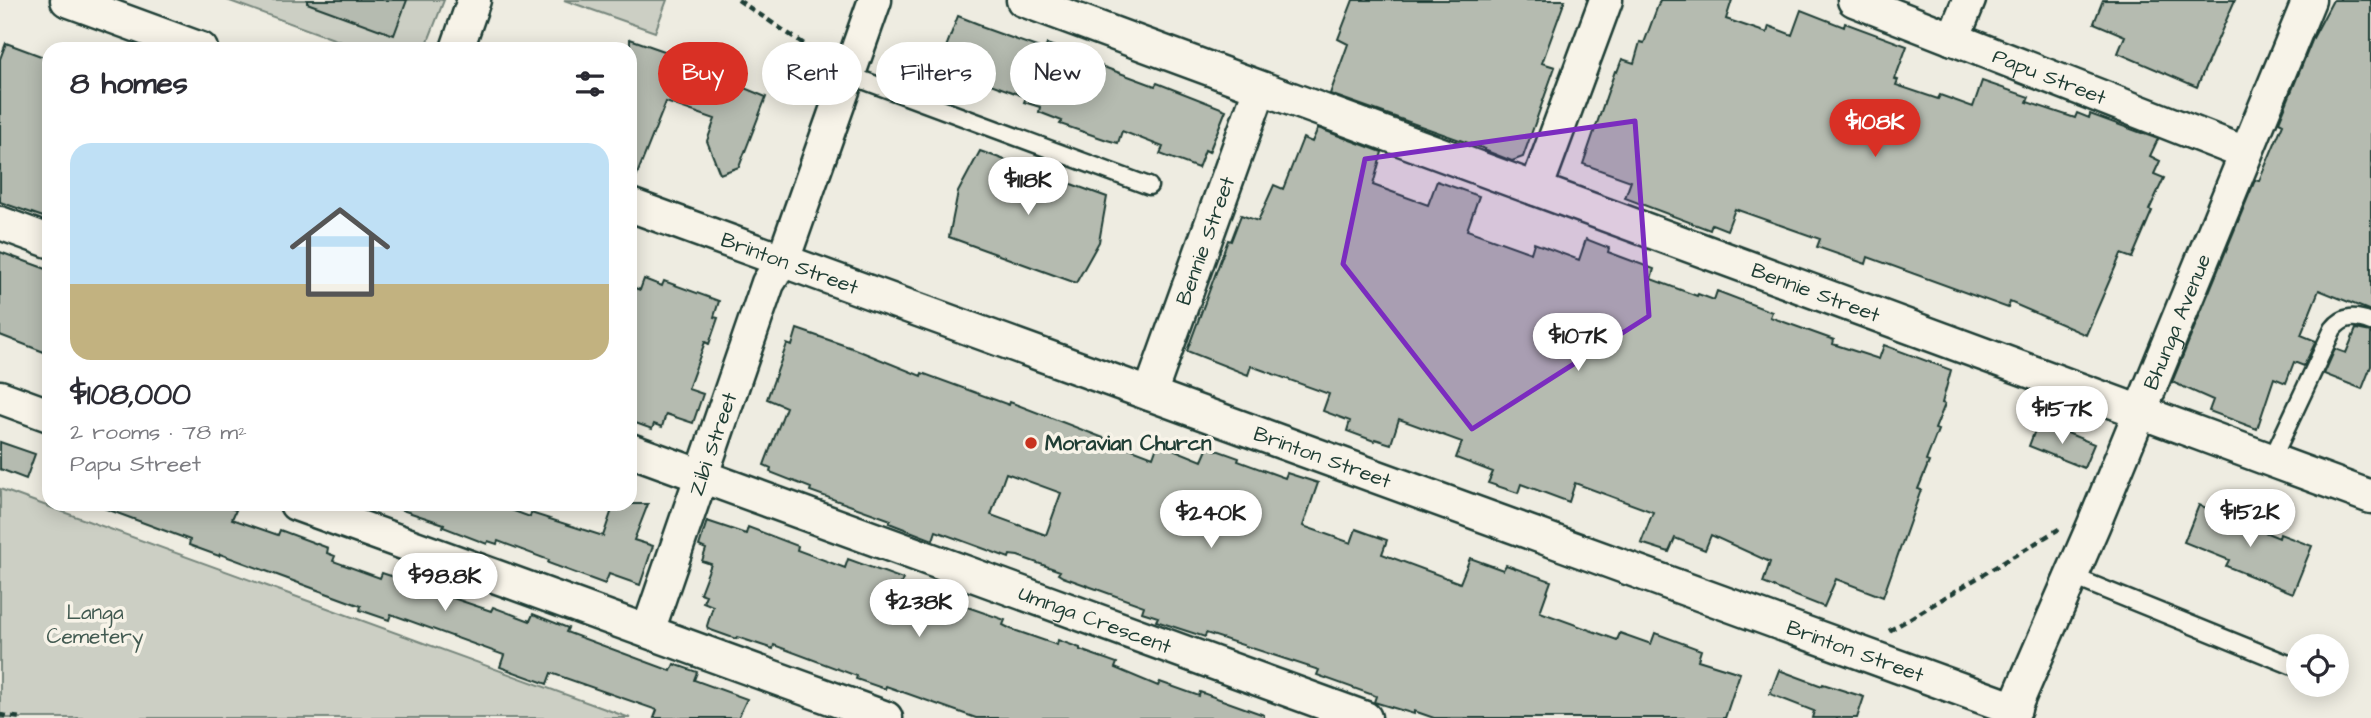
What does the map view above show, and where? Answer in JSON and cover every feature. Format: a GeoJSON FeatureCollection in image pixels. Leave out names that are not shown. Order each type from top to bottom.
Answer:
{"type":"FeatureCollection","features":[{"type":"Feature","properties":{"kind":"street"},"geometry":{"type":"LineString","coordinates":[[67,0],[182,42]]}},
{"type":"Feature","properties":{"kind":"street"},"geometry":{"type":"LineString","coordinates":[[459,42],[474,0]]}},
{"type":"Feature","properties":{"kind":"street","name":"Zibi Street"},"geometry":{"type":"LineString","coordinates":[[860,42],[875,0]]}},
{"type":"Feature","properties":{"kind":"street","name":"Bennie Street"},"geometry":{"type":"LineString","coordinates":[[1023,0],[2371,498]]}},
{"type":"Feature","properties":{"kind":"street"},"geometry":{"type":"LineString","coordinates":[[1536,189],[1606,0]]}},
{"type":"Feature","properties":{"kind":"street","name":"Papu Street"},"geometry":{"type":"LineString","coordinates":[[1854,0],[2245,153]]}},
{"type":"Feature","properties":{"kind":"street"},"geometry":{"type":"LineString","coordinates":[[1952,39],[1969,0]]}},
{"type":"Feature","properties":{"kind":"street","name":"Bhunga Avenue"},"geometry":{"type":"LineString","coordinates":[[2012,714],[2094,524],[2309,0]]}},
{"type":"Feature","properties":{"kind":"street","name":"Bennie Street"},"geometry":{"type":"LineString","coordinates":[[1150,394],[1260,88]]}},
{"type":"Feature","properties":{"kind":"street","name":"Zibi Street"},"geometry":{"type":"LineString","coordinates":[[648,631],[768,283],[783,260],[838,105]]}},
{"type":"Feature","properties":{"kind":"street","name":"Brinton Street"},"geometry":{"type":"LineString","coordinates":[[637,208],[1869,656],[2012,714]]}},
{"type":"Feature","properties":{"kind":"street"},"geometry":{"type":"LineString","coordinates":[[0,223],[42,238]]}},
{"type":"Feature","properties":{"kind":"street"},"geometry":{"type":"LineString","coordinates":[[0,397],[42,412]]}},
{"type":"Feature","properties":{"kind":"street","name":"Umnga Crescent"},"geometry":{"type":"LineString","coordinates":[[637,453],[1365,718]]}},
{"type":"Feature","properties":{"kind":"street"},"geometry":{"type":"LineString","coordinates":[[315,511],[886,718]]}},
{"type":"Feature","properties":{"kind":"lane"},"geometry":{"type":"LineString","coordinates":[[862,80],[1149,186]]}},
{"type":"Feature","properties":{"kind":"lane"},"geometry":{"type":"LineString","coordinates":[[2271,461],[2339,320],[2350,317],[2371,322]]}},
{"type":"Feature","properties":{"kind":"lane"},"geometry":{"type":"LineString","coordinates":[[2071,576],[2286,663]]}},
{"type":"Feature","properties":{"kind":"path"},"geometry":{"type":"LineString","coordinates":[[738,0],[800,42]]}},
{"type":"Feature","properties":{"kind":"path"},"geometry":{"type":"LineString","coordinates":[[1869,656],[1874,640],[2076,518],[2094,524]]}},
{"type":"Feature","properties":{"kind":"path"},"geometry":{"type":"LineString","coordinates":[[0,715],[20,718]]}},
{"type":"Feature","properties":{"kind":"highlighted area"},"geometry":{"type":"Polygon","coordinates":[[[1635,121],[1649,316],[1472,429],[1343,264],[1365,159],[1635,121]]]}},
{"type":"Feature","properties":{"kind":"green space"},"geometry":{"type":"Polygon","coordinates":[[[227,0],[444,0],[428,42],[342,42],[227,0]]]}},
{"type":"Feature","properties":{"kind":"green space"},"geometry":{"type":"Polygon","coordinates":[[[564,0],[667,0],[655,32],[564,0]]]}},
{"type":"Feature","properties":{"kind":"green space","name":"Langa Cemetery"},"geometry":{"type":"Polygon","coordinates":[[[0,489],[42,504],[42,511],[61,511],[630,718],[0,718],[0,489]]]}},
{"type":"Feature","properties":{"kind":"building"},"geometry":{"type":"Polygon","coordinates":[[[307,0],[407,0],[394,35],[307,3],[307,0]]]}},
{"type":"Feature","properties":{"kind":"building"},"geometry":{"type":"Polygon","coordinates":[[[1353,0],[1565,0],[1542,63],[1555,67],[1523,157],[1512,161],[1330,94],[1348,44],[1338,39],[1353,0]]]}},
{"type":"Feature","properties":{"kind":"building"},"geometry":{"type":"Polygon","coordinates":[[[1660,0],[1732,0],[1726,19],[1767,33],[1769,26],[1792,35],[1801,10],[1844,27],[1845,23],[1907,46],[1895,79],[1898,80],[1896,85],[1938,99],[1940,95],[1973,107],[1982,81],[2029,97],[2027,102],[2075,118],[2077,113],[2089,118],[2090,114],[2158,139],[2150,156],[2160,161],[2154,174],[2164,178],[2149,210],[2152,211],[2132,258],[2121,254],[2086,335],[2010,302],[2008,308],[1868,257],[1866,264],[1817,247],[1820,239],[1735,209],[1727,230],[1712,224],[1710,230],[1625,198],[1631,181],[1583,164],[1615,71],[1617,72],[1622,59],[1634,63],[1640,42],[1644,43],[1660,0]]]}},
{"type":"Feature","properties":{"kind":"building"},"geometry":{"type":"Polygon","coordinates":[[[2103,0],[2235,0],[2197,87],[2118,53],[2125,36],[2094,23],[2103,0]]]}},
{"type":"Feature","properties":{"kind":"building"},"geometry":{"type":"Polygon","coordinates":[[[2333,0],[2371,0],[2371,311],[2319,290],[2301,335],[2316,341],[2304,366],[2294,362],[2286,383],[2274,378],[2257,429],[2209,411],[2213,400],[2172,382],[2255,180],[2259,181],[2283,124],[2279,122],[2313,38],[2333,0]]]}},
{"type":"Feature","properties":{"kind":"building"},"geometry":{"type":"Polygon","coordinates":[[[958,16],[1023,42],[1010,42],[1010,91],[996,86],[996,42],[948,42],[958,16]]]}},
{"type":"Feature","properties":{"kind":"building"},"geometry":{"type":"Polygon","coordinates":[[[630,39],[658,49],[658,105],[665,105],[637,174],[637,42],[630,42],[630,39]]]}},
{"type":"Feature","properties":{"kind":"building"},"geometry":{"type":"Polygon","coordinates":[[[6,43],[42,56],[42,217],[0,202],[0,59],[6,43]]]}},
{"type":"Feature","properties":{"kind":"building"},"geometry":{"type":"Polygon","coordinates":[[[1106,68],[1155,86],[1157,83],[1226,110],[1209,152],[1205,150],[1198,168],[1160,154],[1163,147],[1122,131],[1118,143],[1060,124],[1062,121],[1039,112],[1040,107],[1034,105],[1106,105],[1106,68]]]}},
{"type":"Feature","properties":{"kind":"building"},"geometry":{"type":"Polygon","coordinates":[[[748,90],[762,95],[763,105],[739,167],[720,174],[707,141],[715,119],[675,105],[748,105],[748,90]]]}},
{"type":"Feature","properties":{"kind":"building"},"geometry":{"type":"Polygon","coordinates":[[[1318,128],[1382,152],[1373,185],[1428,205],[1437,181],[1479,196],[1467,230],[1531,253],[1534,243],[1579,260],[1586,239],[1609,248],[1608,252],[1654,269],[1651,279],[1697,296],[1698,294],[1714,300],[1717,291],[1772,312],[1770,317],[1834,340],[1833,344],[1879,359],[1884,345],[1951,370],[1942,403],[1945,404],[1935,429],[1938,430],[1918,489],[1921,490],[1883,597],[1836,579],[1824,607],[1763,583],[1770,562],[1711,535],[1705,550],[1675,538],[1669,552],[1641,543],[1653,512],[1575,483],[1569,502],[1521,484],[1518,493],[1488,483],[1493,472],[1456,458],[1462,442],[1399,419],[1391,444],[1375,439],[1374,441],[1347,431],[1350,421],[1323,411],[1329,394],[1251,366],[1248,375],[1187,351],[1228,240],[1231,241],[1241,215],[1258,221],[1274,185],[1283,189],[1303,138],[1312,142],[1318,128]]]}},
{"type":"Feature","properties":{"kind":"building"},"geometry":{"type":"Polygon","coordinates":[[[980,151],[1107,197],[1099,242],[1076,283],[949,237],[958,192],[980,151]]]}},
{"type":"Feature","properties":{"kind":"building"},"geometry":{"type":"Polygon","coordinates":[[[0,252],[42,267],[42,351],[0,335],[0,252]]]}},
{"type":"Feature","properties":{"kind":"building"},"geometry":{"type":"Polygon","coordinates":[[[644,279],[662,286],[664,281],[719,301],[714,317],[718,318],[709,344],[705,342],[688,389],[703,394],[693,423],[666,414],[662,427],[654,424],[652,429],[637,424],[637,289],[640,290],[644,279]]]}},
{"type":"Feature","properties":{"kind":"building"},"geometry":{"type":"Polygon","coordinates":[[[797,329],[921,376],[922,373],[1009,405],[1010,402],[1153,457],[1158,443],[1202,461],[1208,447],[1285,478],[1287,473],[1318,483],[1303,526],[1351,543],[1356,529],[1387,540],[1382,554],[1460,583],[1470,558],[1503,570],[1506,565],[1551,581],[1540,612],[1617,640],[1620,633],[1651,644],[1655,633],[1701,650],[1698,660],[1740,673],[1725,718],[1434,718],[1414,711],[1414,714],[1374,702],[1376,696],[1317,675],[1319,670],[1206,633],[1205,637],[1156,621],[1158,617],[1142,612],[1144,606],[1063,577],[1058,574],[1060,571],[1018,556],[1010,555],[1009,558],[936,531],[933,540],[889,523],[891,520],[810,491],[811,488],[770,472],[771,468],[764,465],[786,407],[767,399],[787,344],[792,346],[797,329]],[[1006,473],[991,515],[1046,535],[1061,493],[1006,473]]]}},
{"type":"Feature","properties":{"kind":"building"},"geometry":{"type":"Polygon","coordinates":[[[2356,329],[2371,332],[2371,366],[2362,389],[2324,374],[2335,349],[2346,353],[2356,329]]]}},
{"type":"Feature","properties":{"kind":"building"},"geometry":{"type":"Polygon","coordinates":[[[2037,425],[2051,431],[2053,427],[2094,444],[2084,468],[2029,446],[2037,425]]]}},
{"type":"Feature","properties":{"kind":"building"},"geometry":{"type":"Polygon","coordinates":[[[0,442],[35,454],[26,479],[0,469],[0,442]]]}},
{"type":"Feature","properties":{"kind":"building"},"geometry":{"type":"Polygon","coordinates":[[[637,504],[648,504],[634,540],[653,546],[640,585],[609,574],[605,584],[498,541],[497,544],[488,541],[487,544],[443,527],[444,524],[405,511],[514,511],[530,517],[531,513],[603,536],[612,511],[637,511],[637,504]]]}},
{"type":"Feature","properties":{"kind":"building"},"geometry":{"type":"Polygon","coordinates":[[[2199,505],[2279,538],[2280,534],[2312,546],[2293,593],[2226,566],[2229,560],[2184,542],[2199,505]]]}},
{"type":"Feature","properties":{"kind":"building"},"geometry":{"type":"Polygon","coordinates":[[[112,511],[236,511],[232,519],[278,535],[280,530],[328,548],[327,553],[335,556],[333,561],[380,578],[382,573],[412,583],[413,581],[491,611],[493,607],[530,621],[533,614],[568,628],[566,632],[671,671],[674,664],[697,672],[694,680],[747,699],[738,718],[654,718],[657,710],[551,673],[547,684],[500,667],[504,655],[391,614],[389,620],[360,610],[361,606],[189,545],[190,540],[112,511]]]}},
{"type":"Feature","properties":{"kind":"building"},"geometry":{"type":"Polygon","coordinates":[[[707,521],[746,534],[748,527],[798,546],[797,550],[845,568],[848,559],[903,579],[901,584],[909,587],[907,592],[954,608],[956,603],[1005,620],[1003,625],[1011,629],[1057,645],[1058,640],[1080,648],[1117,663],[1115,668],[1158,686],[1160,682],[1199,696],[1200,692],[1264,715],[1264,718],[976,718],[886,686],[885,689],[856,679],[857,676],[774,645],[773,649],[737,637],[736,639],[708,629],[707,626],[713,606],[703,602],[706,595],[700,593],[711,564],[702,561],[706,549],[699,546],[707,521]]]}},
{"type":"Feature","properties":{"kind":"building"},"geometry":{"type":"Polygon","coordinates":[[[1779,670],[1822,686],[1823,684],[1864,697],[1857,718],[1812,718],[1814,711],[1770,694],[1779,670]]]}},
{"type":"Feature","properties":{"kind":"place","name":"Moravian Churcn"},"geometry":{"type":"Point","coordinates":[1031,443]}}]}
